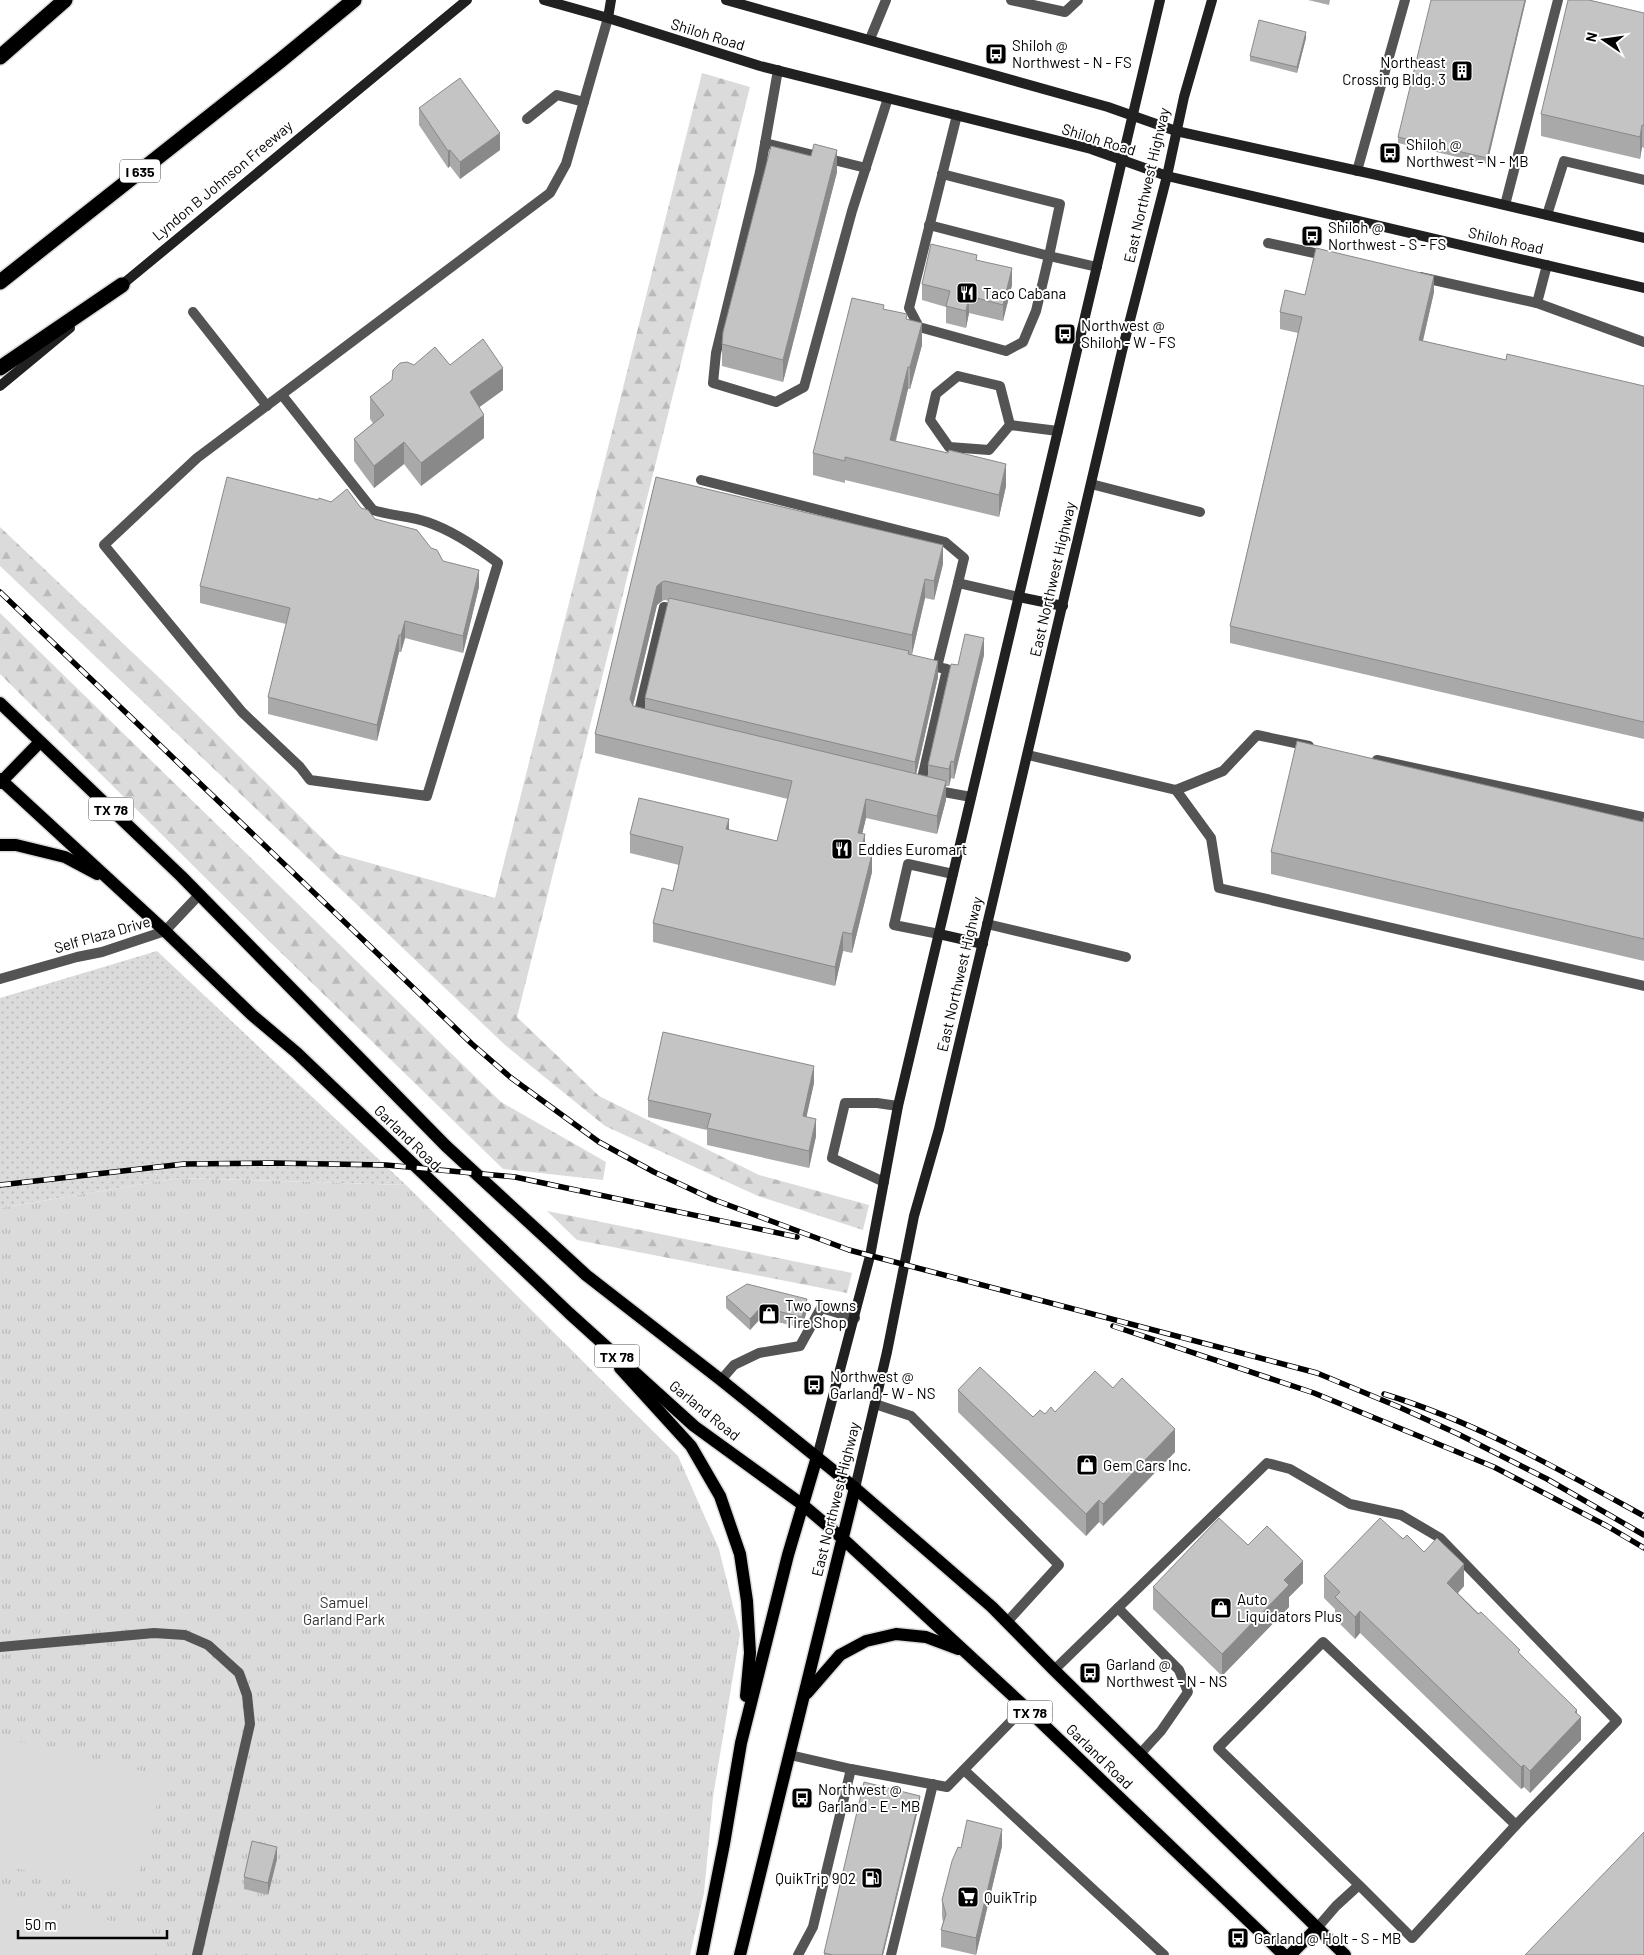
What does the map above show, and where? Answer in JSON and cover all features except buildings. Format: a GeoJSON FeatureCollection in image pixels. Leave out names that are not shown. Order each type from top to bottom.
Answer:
{"type":"FeatureCollection","features":[{"type":"Feature","properties":{"kind":"highway"},"geometry":{"type":"LineString","coordinates":[[0,57],[65,0]]}},
{"type":"Feature","properties":{"kind":"highway","name":"I 635"},"geometry":{"type":"LineString","coordinates":[[0,282],[354,0]]}},
{"type":"Feature","properties":{"kind":"highway"},"geometry":{"type":"LineString","coordinates":[[0,368],[122,285]]}},
{"type":"Feature","properties":{"kind":"main road","name":"Lyndon B Johnson Freeway"},"geometry":{"type":"LineString","coordinates":[[0,386],[467,0]]}},
{"type":"Feature","properties":{"kind":"main road","name":"Shiloh Road"},"geometry":{"type":"LineString","coordinates":[[544,0],[778,70],[1091,149],[1167,176],[1644,288]]}},
{"type":"Feature","properties":{"kind":"main road"},"geometry":{"type":"LineString","coordinates":[[608,18],[612,0]]}},
{"type":"Feature","properties":{"kind":"main road","name":"Shiloh Road"},"geometry":{"type":"LineString","coordinates":[[726,0],[1108,107],[1176,131],[1357,170],[1644,238]]}},
{"type":"Feature","properties":{"kind":"main road","name":"East Northwest Highway"},"geometry":{"type":"LineString","coordinates":[[702,1955],[724,1844],[741,1743],[788,1555],[855,1318],[870,1256],[898,1106],[1160,0]]}},
{"type":"Feature","properties":{"kind":"main road","name":"East Northwest Highway"},"geometry":{"type":"LineString","coordinates":[[740,1955],[875,1404],[914,1216],[940,1129],[1091,484],[1167,176],[1176,131],[1212,0]]}},
{"type":"Feature","properties":{"kind":"main road"},"geometry":{"type":"LineString","coordinates":[[1018,597],[1063,606]]}},
{"type":"Feature","properties":{"kind":"main road","name":"TX 78"},"geometry":{"type":"LineString","coordinates":[[0,703],[40,742]]}},
{"type":"Feature","properties":{"kind":"main road"},"geometry":{"type":"LineString","coordinates":[[1,781],[40,742]]}},
{"type":"Feature","properties":{"kind":"main road","name":"Garland Road"},"geometry":{"type":"LineString","coordinates":[[40,742],[181,876],[453,1152],[586,1275],[855,1488],[1007,1622],[1345,1955]]}},
{"type":"Feature","properties":{"kind":"main road","name":"TX 78"},"geometry":{"type":"LineString","coordinates":[[1,781],[112,882]]}},
{"type":"Feature","properties":{"kind":"main road"},"geometry":{"type":"LineString","coordinates":[[0,845],[16,845],[64,857],[112,882]]}},
{"type":"Feature","properties":{"kind":"main road","name":"Garland Road"},"geometry":{"type":"LineString","coordinates":[[112,882],[252,1015],[297,1054],[569,1313],[694,1426],[803,1505],[842,1538],[1025,1707],[1284,1955]]}},
{"type":"Feature","properties":{"kind":"main road"},"geometry":{"type":"LineString","coordinates":[[939,934],[983,944]]}},
{"type":"Feature","properties":{"kind":"main road"},"geometry":{"type":"LineString","coordinates":[[569,1313],[691,1446],[720,1496],[740,1554],[747,1601],[750,1653],[741,1743]]}},
{"type":"Feature","properties":{"kind":"main road"},"geometry":{"type":"LineString","coordinates":[[805,1694],[840,1656],[866,1641],[896,1634],[926,1637],[964,1651]]}},
{"type":"Feature","properties":{"kind":"main road"},"geometry":{"type":"LineString","coordinates":[[1290,1955],[1317,1928]]}},
{"type":"Feature","properties":{"kind":"street"},"geometry":{"type":"LineString","coordinates":[[870,40],[886,0]]}},
{"type":"Feature","properties":{"kind":"street"},"geometry":{"type":"LineString","coordinates":[[1011,0],[1065,12],[1078,0]]}},
{"type":"Feature","properties":{"kind":"street"},"geometry":{"type":"LineString","coordinates":[[1357,170],[1405,0]]}},
{"type":"Feature","properties":{"kind":"street"},"geometry":{"type":"LineString","coordinates":[[1505,205],[1558,0]]}},
{"type":"Feature","properties":{"kind":"street"},"geometry":{"type":"LineString","coordinates":[[282,395],[373,510],[390,516],[427,522],[476,546],[498,563],[427,796],[310,780],[300,767],[242,712],[104,545],[198,458],[550,193],[566,164],[608,18]]}},
{"type":"Feature","properties":{"kind":"street"},"geometry":{"type":"LineString","coordinates":[[778,70],[760,172],[716,353],[713,383],[776,402],[804,388],[852,211],[888,98]]}},
{"type":"Feature","properties":{"kind":"street"},"geometry":{"type":"LineString","coordinates":[[527,119],[556,95],[584,102]]}},
{"type":"Feature","properties":{"kind":"street"},"geometry":{"type":"LineString","coordinates":[[942,174],[1060,204],[1036,311],[1023,342],[1006,351],[919,327],[909,308],[930,225],[942,174],[957,115]]}},
{"type":"Feature","properties":{"kind":"street"},"geometry":{"type":"LineString","coordinates":[[765,143],[866,168]]}},
{"type":"Feature","properties":{"kind":"street"},"geometry":{"type":"LineString","coordinates":[[1547,215],[1564,161],[1644,180]]}},
{"type":"Feature","properties":{"kind":"street"},"geometry":{"type":"LineString","coordinates":[[930,225],[1097,267]]}},
{"type":"Feature","properties":{"kind":"street"},"geometry":{"type":"LineString","coordinates":[[1268,242],[1335,258]]}},
{"type":"Feature","properties":{"kind":"street"},"geometry":{"type":"LineString","coordinates":[[1537,303],[1547,265]]}},
{"type":"Feature","properties":{"kind":"street"},"geometry":{"type":"LineString","coordinates":[[1412,275],[1537,303],[1644,342]]}},
{"type":"Feature","properties":{"kind":"street"},"geometry":{"type":"LineString","coordinates":[[193,312],[267,406]]}},
{"type":"Feature","properties":{"kind":"street"},"geometry":{"type":"LineString","coordinates":[[958,376],[1000,386],[1010,425],[989,450],[949,447],[930,420],[936,394],[958,376]]}},
{"type":"Feature","properties":{"kind":"street"},"geometry":{"type":"LineString","coordinates":[[1010,425],[1058,431]]}},
{"type":"Feature","properties":{"kind":"street"},"geometry":{"type":"LineString","coordinates":[[701,480],[945,542],[964,558],[937,667]]}},
{"type":"Feature","properties":{"kind":"street"},"geometry":{"type":"LineString","coordinates":[[1091,484],[1200,512]]}},
{"type":"Feature","properties":{"kind":"street"},"geometry":{"type":"LineString","coordinates":[[958,583],[1018,597]]}},
{"type":"Feature","properties":{"kind":"street"},"geometry":{"type":"LineString","coordinates":[[646,722],[637,720],[664,606],[692,613]]}},
{"type":"Feature","properties":{"kind":"street"},"geometry":{"type":"LineString","coordinates":[[918,663],[947,669],[915,786],[971,797]]}},
{"type":"Feature","properties":{"kind":"street"},"geometry":{"type":"LineString","coordinates":[[1028,755],[1176,790],[1223,771],[1257,735],[1315,747]]}},
{"type":"Feature","properties":{"kind":"street"},"geometry":{"type":"LineString","coordinates":[[1363,757],[1644,817]]}},
{"type":"Feature","properties":{"kind":"street"},"geometry":{"type":"LineString","coordinates":[[1176,790],[1211,838],[1219,888],[1644,986]]}},
{"type":"Feature","properties":{"kind":"street"},"geometry":{"type":"LineString","coordinates":[[939,934],[894,925],[908,864],[953,874]]}},
{"type":"Feature","properties":{"kind":"street","name":"Self Plaza Drive"},"geometry":{"type":"LineString","coordinates":[[0,979],[77,957],[102,952],[165,931],[199,895]]}},
{"type":"Feature","properties":{"kind":"street"},"geometry":{"type":"LineString","coordinates":[[987,924],[1126,957]]}},
{"type":"Feature","properties":{"kind":"street"},"geometry":{"type":"LineString","coordinates":[[884,1182],[832,1158],[845,1103],[877,1103],[898,1106]]}},
{"type":"Feature","properties":{"kind":"street"},"geometry":{"type":"LineString","coordinates":[[721,1380],[734,1365],[759,1353],[800,1346],[821,1308],[855,1318]]}},
{"type":"Feature","properties":{"kind":"street"},"geometry":{"type":"LineString","coordinates":[[875,1404],[911,1416],[1059,1565],[1007,1622]]}},
{"type":"Feature","properties":{"kind":"street"},"geometry":{"type":"LineString","coordinates":[[1054,1670],[1267,1463],[1290,1469],[1350,1504],[1401,1515],[1440,1538],[1617,1721],[1516,1825],[1412,1938],[1218,1748],[1322,1642],[1516,1825]]}},
{"type":"Feature","properties":{"kind":"street"},"geometry":{"type":"LineString","coordinates":[[1118,1608],[1179,1670],[1188,1692],[1161,1731],[1140,1754]]}},
{"type":"Feature","properties":{"kind":"street"},"geometry":{"type":"LineString","coordinates":[[0,1647],[154,1633],[185,1635],[208,1645],[239,1673],[247,1695],[250,1724],[197,1955]]}},
{"type":"Feature","properties":{"kind":"street"},"geometry":{"type":"LineString","coordinates":[[790,1755],[851,1769],[947,1787],[1025,1707]]}},
{"type":"Feature","properties":{"kind":"street"},"geometry":{"type":"LineString","coordinates":[[798,1955],[812,1928],[851,1769]]}},
{"type":"Feature","properties":{"kind":"street"},"geometry":{"type":"LineString","coordinates":[[964,1770],[1164,1955]]}},
{"type":"Feature","properties":{"kind":"street"},"geometry":{"type":"LineString","coordinates":[[891,1955],[933,1784]]}},
{"type":"Feature","properties":{"kind":"street"},"geometry":{"type":"LineString","coordinates":[[1317,1928],[1336,1906],[1359,1885]]}},
{"type":"Feature","properties":{"kind":"green space"},"geometry":{"type":"Polygon","coordinates":[[[702,73],[750,87],[517,1017],[599,1096],[759,1175],[869,1205],[863,1230],[758,1196],[605,1126],[505,1045],[0,566],[0,527],[169,687],[338,854],[495,898],[702,73]]]}},
{"type":"Feature","properties":{"kind":"green space"},"geometry":{"type":"Polygon","coordinates":[[[0,613],[501,1102],[606,1162],[603,1180],[503,1169],[272,944],[0,674],[0,613]]]}},
{"type":"Feature","properties":{"kind":"green space"},"geometry":{"type":"Polygon","coordinates":[[[157,951],[406,1185],[179,1178],[0,1208],[0,998],[157,951]]]}},
{"type":"Feature","properties":{"kind":"green space","name":"Samuel Garland Park"},"geometry":{"type":"Polygon","coordinates":[[[179,1178],[406,1185],[678,1456],[719,1549],[740,1634],[713,1797],[704,1893],[690,1955],[0,1955],[0,1208],[179,1178]]]}},
{"type":"Feature","properties":{"kind":"green space"},"geometry":{"type":"Polygon","coordinates":[[[547,1211],[852,1273],[847,1293],[577,1240],[547,1211]]]}},
{"type":"Feature","properties":{"kind":"green space"},"geometry":{"type":"Polygon","coordinates":[[[0,1737],[164,1776],[134,1894],[0,1865],[0,1737]]]}},
{"type":"Feature","properties":{"kind":"green space"},"geometry":{"type":"Polygon","coordinates":[[[0,1895],[151,1930],[145,1955],[0,1955],[0,1895]]]}},
{"type":"Feature","properties":{"kind":"railway"},"geometry":{"type":"LineString","coordinates":[[0,592],[472,1044],[510,1077],[599,1142],[654,1172],[712,1199],[849,1250],[1317,1373],[1458,1434],[1547,1479],[1644,1535]]}},
{"type":"Feature","properties":{"kind":"railway"},"geometry":{"type":"LineString","coordinates":[[0,1185],[184,1164],[386,1165],[515,1177],[797,1237]]}},
{"type":"Feature","properties":{"kind":"railway"},"geometry":{"type":"LineString","coordinates":[[1113,1326],[1314,1393],[1494,1467],[1607,1526],[1644,1548]]}},
{"type":"Feature","properties":{"kind":"railway"},"geometry":{"type":"LineString","coordinates":[[1384,1394],[1452,1418],[1517,1448],[1644,1516]]}},
{"type":"Feature","properties":{"kind":"place","name":"Shiloh @ Northwest - N - FS"},"geometry":{"type":"Point","coordinates":[996,54]}},
{"type":"Feature","properties":{"kind":"place","name":"Northeast Crossing Bldg. 3"},"geometry":{"type":"Point","coordinates":[1462,71]}},
{"type":"Feature","properties":{"kind":"place","name":"Shiloh @ Northwest - N - MB"},"geometry":{"type":"Point","coordinates":[1390,153]}},
{"type":"Feature","properties":{"kind":"place","name":"Shiloh @ Northwest - S - FS"},"geometry":{"type":"Point","coordinates":[1312,236]}},
{"type":"Feature","properties":{"kind":"place","name":"Taco Cabana"},"geometry":{"type":"Point","coordinates":[967,293]}},
{"type":"Feature","properties":{"kind":"place","name":"Northwest @ Shiloh - W - FS"},"geometry":{"type":"Point","coordinates":[1065,334]}},
{"type":"Feature","properties":{"kind":"place","name":"Eddies Euromart"},"geometry":{"type":"Point","coordinates":[842,849]}},
{"type":"Feature","properties":{"kind":"place","name":"Two Towns Tire Shop"},"geometry":{"type":"Point","coordinates":[769,1314]}},
{"type":"Feature","properties":{"kind":"place","name":"Northwest @ Garland - W - NS"},"geometry":{"type":"Point","coordinates":[814,1385]}},
{"type":"Feature","properties":{"kind":"place","name":"Gem Cars Inc."},"geometry":{"type":"Point","coordinates":[1087,1465]}},
{"type":"Feature","properties":{"kind":"place","name":"Auto Liquidators Plus"},"geometry":{"type":"Point","coordinates":[1221,1608]}},
{"type":"Feature","properties":{"kind":"place","name":"Garland @ Northwest - N - NS"},"geometry":{"type":"Point","coordinates":[1090,1673]}},
{"type":"Feature","properties":{"kind":"place","name":"Northwest @ Garland - E - MB"},"geometry":{"type":"Point","coordinates":[802,1798]}},
{"type":"Feature","properties":{"kind":"place","name":"QuikTrip 902"},"geometry":{"type":"Point","coordinates":[872,1878]}},
{"type":"Feature","properties":{"kind":"place","name":"QuikTrip"},"geometry":{"type":"Point","coordinates":[968,1897]}},
{"type":"Feature","properties":{"kind":"place","name":"Garland @ Holt - S - MB"},"geometry":{"type":"Point","coordinates":[1238,1938]}}]}
